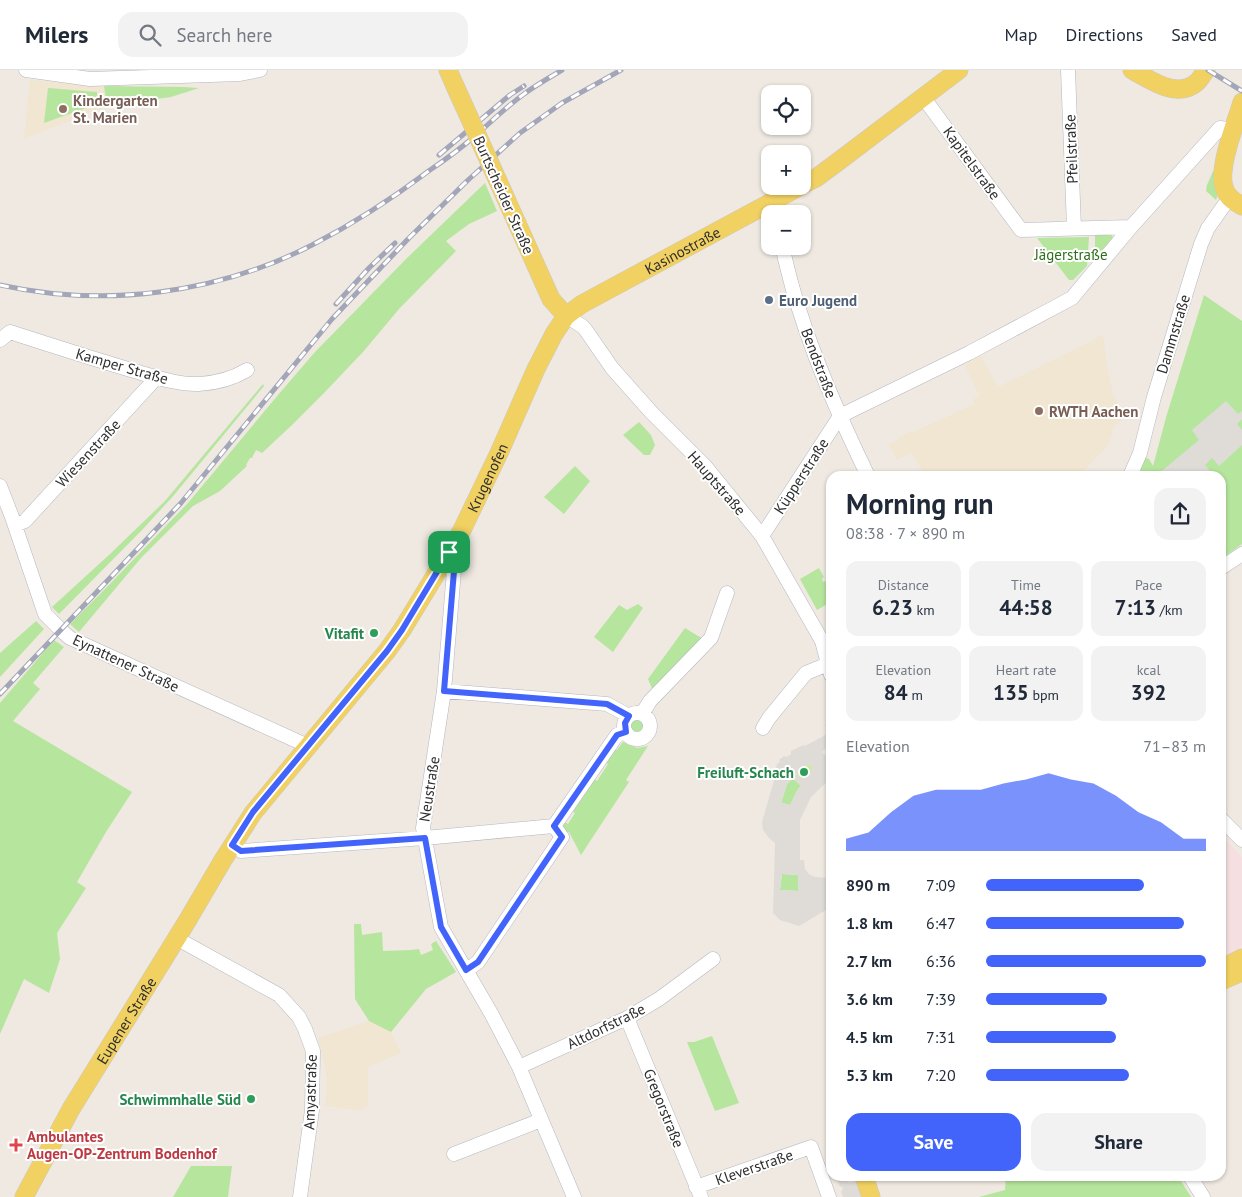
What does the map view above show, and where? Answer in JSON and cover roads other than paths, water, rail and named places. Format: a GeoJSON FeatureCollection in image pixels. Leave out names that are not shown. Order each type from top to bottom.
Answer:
{"type":"FeatureCollection","features":[{"type":"Feature","properties":{"kind":"main road","name":"Burtscheider Straße"},"geometry":{"type":"LineString","coordinates":[[448,70],[551,298],[566,316]]}},
{"type":"Feature","properties":{"kind":"main road","name":"Kasinostraße"},"geometry":{"type":"LineString","coordinates":[[811,181],[958,70]]}},
{"type":"Feature","properties":{"kind":"main road"},"geometry":{"type":"LineString","coordinates":[[1132,70],[1168,88],[1178,90],[1196,83],[1206,70]]}},
{"type":"Feature","properties":{"kind":"main road"},"geometry":{"type":"LineString","coordinates":[[1236,202],[1226,192],[1222,178],[1224,163],[1242,102]]}},
{"type":"Feature","properties":{"kind":"main road","name":"Kasinostraße"},"geometry":{"type":"LineString","coordinates":[[777,205],[790,195]]}},
{"type":"Feature","properties":{"kind":"main road","name":"Kasinostraße"},"geometry":{"type":"LineString","coordinates":[[566,316],[582,304],[640,272],[761,214]]}},
{"type":"Feature","properties":{"kind":"main road","name":"Krugenofen"},"geometry":{"type":"LineString","coordinates":[[232,845],[253,812],[387,651],[402,630],[449,552],[474,505],[536,369],[554,334],[566,316]]}},
{"type":"Feature","properties":{"kind":"main road","name":"Eupener Straße"},"geometry":{"type":"LineString","coordinates":[[24,1197],[71,1109],[232,845]]}},
{"type":"Feature","properties":{"kind":"main road"},"geometry":{"type":"LineString","coordinates":[[1226,967],[1242,958]]}},
{"type":"Feature","properties":{"kind":"main road"},"geometry":{"type":"LineString","coordinates":[[1226,978],[1242,972]]}},
{"type":"Feature","properties":{"kind":"main road"},"geometry":{"type":"LineString","coordinates":[[866,1181],[871,1197]]}},
{"type":"Feature","properties":{"kind":"street"},"geometry":{"type":"LineString","coordinates":[[26,70],[88,74],[233,74],[250,73],[260,70]]}},
{"type":"Feature","properties":{"kind":"street","name":"Pfeilstraße"},"geometry":{"type":"LineString","coordinates":[[1068,70],[1074,228]]}},
{"type":"Feature","properties":{"kind":"street","name":"Kapitelstraße"},"geometry":{"type":"LineString","coordinates":[[922,97],[1021,230],[1074,228]]}},
{"type":"Feature","properties":{"kind":"street"},"geometry":{"type":"LineString","coordinates":[[840,416],[969,353],[1072,298],[1131,227],[1220,128],[1234,130]]}},
{"type":"Feature","properties":{"kind":"street","name":"Dammstraße"},"geometry":{"type":"LineString","coordinates":[[1132,471],[1140,453],[1154,397],[1201,244],[1208,228],[1236,202]]}},
{"type":"Feature","properties":{"kind":"street"},"geometry":{"type":"LineString","coordinates":[[1074,228],[1131,227]]}},
{"type":"Feature","properties":{"kind":"street","name":"Bendstraße"},"geometry":{"type":"LineString","coordinates":[[784,255],[798,309],[816,359],[866,471]]}},
{"type":"Feature","properties":{"kind":"street","name":"Hauptstraße"},"geometry":{"type":"LineString","coordinates":[[566,316],[585,329],[612,368],[651,412],[704,466],[762,536],[826,637]]}},
{"type":"Feature","properties":{"kind":"street","name":"Kamper Straße"},"geometry":{"type":"LineString","coordinates":[[0,340],[10,332],[177,382],[197,384],[225,380],[247,370]]}},
{"type":"Feature","properties":{"kind":"street","name":"Wiesenstraße"},"geometry":{"type":"LineString","coordinates":[[15,525],[25,520],[157,377]]}},
{"type":"Feature","properties":{"kind":"street","name":"Küpperstraße"},"geometry":{"type":"LineString","coordinates":[[762,536],[840,416]]}},
{"type":"Feature","properties":{"kind":"street","name":"Eynattener Straße"},"geometry":{"type":"LineString","coordinates":[[0,486],[45,614],[70,638],[308,746]]}},
{"type":"Feature","properties":{"kind":"street","name":"Neustraße"},"geometry":{"type":"LineString","coordinates":[[449,552],[455,559],[444,691],[423,828],[441,927],[520,1067],[574,1197]]}},
{"type":"Feature","properties":{"kind":"street"},"geometry":{"type":"LineString","coordinates":[[1226,565],[1242,554]]}},
{"type":"Feature","properties":{"kind":"street"},"geometry":{"type":"LineString","coordinates":[[444,691],[607,704],[636,715],[648,720],[650,724],[648,732],[642,737],[630,737],[626,732],[625,723],[636,715],[711,638],[727,593]]}},
{"type":"Feature","properties":{"kind":"street"},"geometry":{"type":"LineString","coordinates":[[763,728],[769,718],[806,674],[826,671]]}},
{"type":"Feature","properties":{"kind":"street"},"geometry":{"type":"LineString","coordinates":[[232,845],[241,851],[425,838],[554,826],[617,735],[626,732]]}},
{"type":"Feature","properties":{"kind":"street"},"geometry":{"type":"LineString","coordinates":[[1226,824],[1242,840]]}},
{"type":"Feature","properties":{"kind":"street"},"geometry":{"type":"LineString","coordinates":[[466,970],[478,962],[562,837],[554,826]]}},
{"type":"Feature","properties":{"kind":"street","name":"Amyastraße"},"geometry":{"type":"LineString","coordinates":[[176,938],[276,993],[298,1016],[305,1029],[313,1051],[312,1110],[300,1197]]}},
{"type":"Feature","properties":{"kind":"street","name":"Altdorfstraße"},"geometry":{"type":"LineString","coordinates":[[520,1067],[628,1018],[659,999],[713,959]]}},
{"type":"Feature","properties":{"kind":"street","name":"Gregorstraße"},"geometry":{"type":"LineString","coordinates":[[628,1018],[698,1192]]}},
{"type":"Feature","properties":{"kind":"street"},"geometry":{"type":"LineString","coordinates":[[454,1154],[541,1120]]}},
{"type":"Feature","properties":{"kind":"street","name":"Kleverstraße"},"geometry":{"type":"LineString","coordinates":[[698,1192],[811,1147],[829,1197]]}},
{"type":"Feature","properties":{"kind":"street"},"geometry":{"type":"LineString","coordinates":[[1193,1181],[1203,1197]]}},
{"type":"Feature","properties":{"kind":"railway"},"geometry":{"type":"LineString","coordinates":[[0,285],[39,292],[79,295],[159,292],[199,285],[238,275],[276,262],[327,237],[387,200],[459,149],[524,94],[562,70]]}},
{"type":"Feature","properties":{"kind":"railway"},"geometry":{"type":"LineString","coordinates":[[0,694],[181,503],[332,319],[408,239],[467,181],[520,133],[562,103],[621,70]]}},
{"type":"Feature","properties":{"kind":"railway"},"geometry":{"type":"LineString","coordinates":[[1208,70],[1242,91]]}},
{"type":"Feature","properties":{"kind":"railway"},"geometry":{"type":"LineString","coordinates":[[439,155],[510,95],[524,86]]}},
{"type":"Feature","properties":{"kind":"railway"},"geometry":{"type":"LineString","coordinates":[[336,304],[395,243]]}},
{"type":"Feature","properties":{"kind":"place","name":"Kindergarten St. Marien"},"geometry":{"type":"Point","coordinates":[63,109]}},
{"type":"Feature","properties":{"kind":"place","name":"Euro Jugend"},"geometry":{"type":"Point","coordinates":[769,300]}},
{"type":"Feature","properties":{"kind":"place","name":"RWTH Aachen"},"geometry":{"type":"Point","coordinates":[1039,411]}},
{"type":"Feature","properties":{"kind":"place","name":"Vitafit"},"geometry":{"type":"Point","coordinates":[374,633]}},
{"type":"Feature","properties":{"kind":"place","name":"Freiluft-Schach"},"geometry":{"type":"Point","coordinates":[804,772]}},
{"type":"Feature","properties":{"kind":"place","name":"Schwimmhalle Süd"},"geometry":{"type":"Point","coordinates":[251,1099]}},
{"type":"Feature","properties":{"kind":"place","name":"Ambulantes Augen-OP-Zentrum Bodenhof"},"geometry":{"type":"Point","coordinates":[16,1145]}},
{"type":"Feature","properties":{"kind":"park label","name":"Jägerstraße"},"geometry":{"type":"Point","coordinates":[1071,254]}}]}
